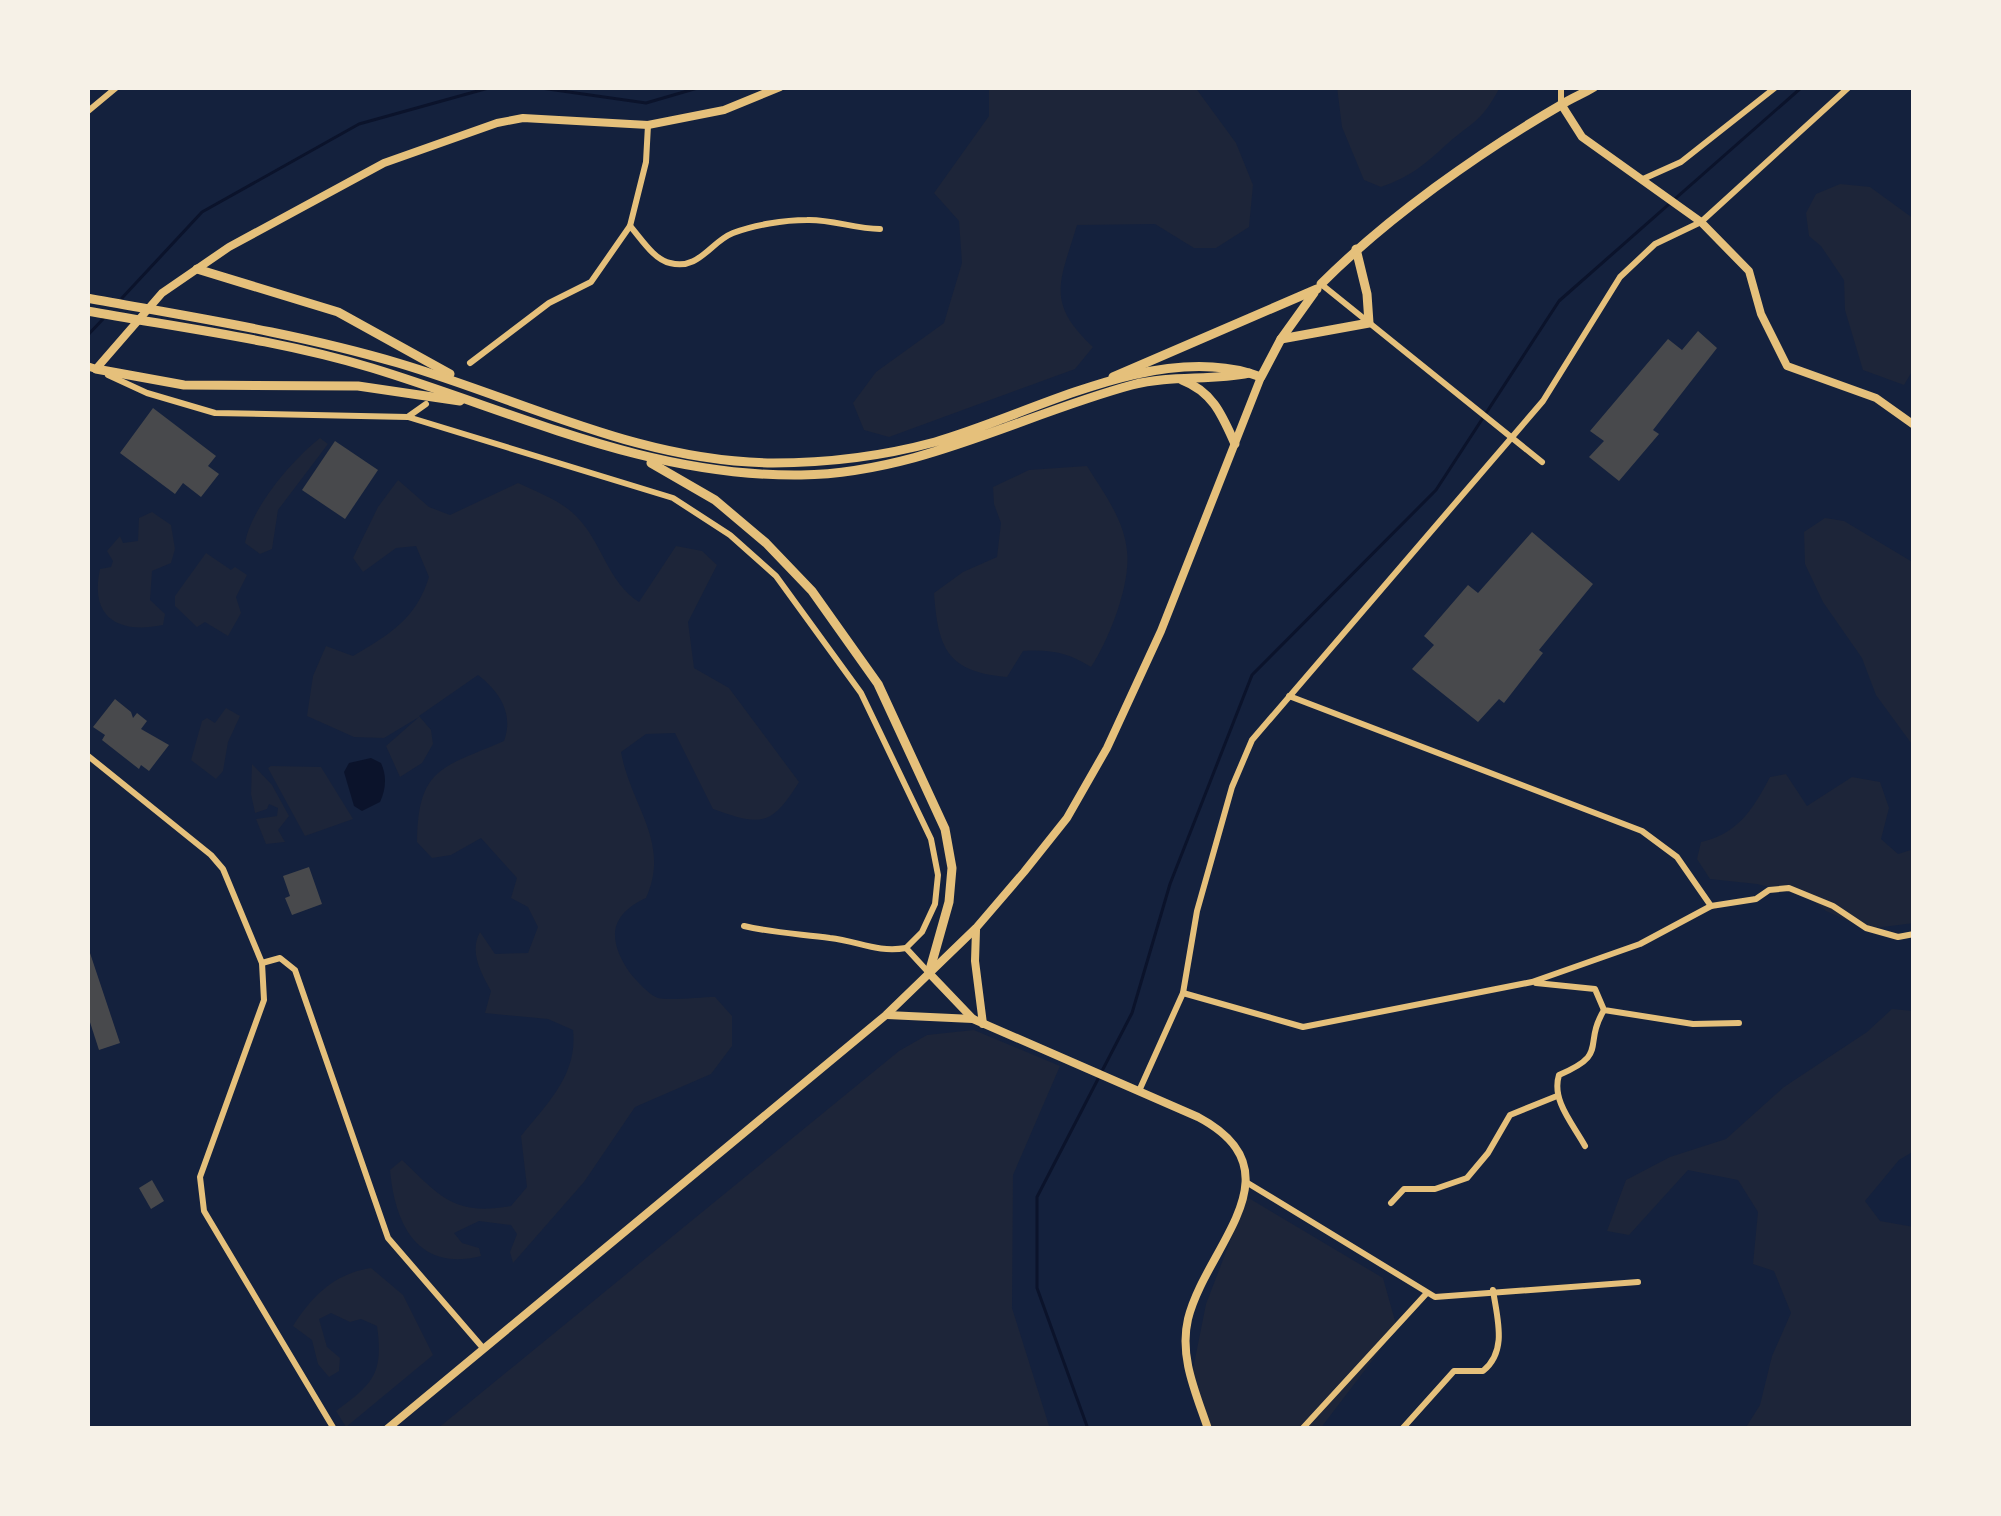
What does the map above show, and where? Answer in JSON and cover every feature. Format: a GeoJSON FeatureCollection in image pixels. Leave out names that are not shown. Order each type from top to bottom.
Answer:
{"type":"FeatureCollection","features":[{"type":"Feature","properties":{"kind":"main road"},"geometry":{"type":"LineString","coordinates":[[1561,104],[1574,87]]}},
{"type":"Feature","properties":{"kind":"main road"},"geometry":{"type":"LineString","coordinates":[[1085,389],[1174,369],[1228,368],[1262,377],[1281,339],[1319,287],[1357,249],[1424,196],[1594,87]]}},
{"type":"Feature","properties":{"kind":"main road"},"geometry":{"type":"LineString","coordinates":[[1281,339],[1369,323],[1357,249]]}},
{"type":"Feature","properties":{"kind":"main road"},"geometry":{"type":"LineString","coordinates":[[197,269],[338,312],[471,386]]}},
{"type":"Feature","properties":{"kind":"main road"},"geometry":{"type":"LineString","coordinates":[[87,298],[295,337],[471,386],[599,434],[665,452],[772,463],[910,448],[1085,389],[1319,287]]}},
{"type":"Feature","properties":{"kind":"main road"},"geometry":{"type":"LineString","coordinates":[[87,311],[268,342],[488,405],[595,445],[738,473],[847,471],[942,452],[1138,384],[1249,373]]}},
{"type":"Feature","properties":{"kind":"main road"},"geometry":{"type":"LineString","coordinates":[[92,368],[184,385],[358,386],[488,405]]}},
{"type":"Feature","properties":{"kind":"main road"},"geometry":{"type":"LineString","coordinates":[[1177,378],[1202,387],[1235,445]]}},
{"type":"Feature","properties":{"kind":"main road"},"geometry":{"type":"LineString","coordinates":[[642,457],[715,500],[766,543],[812,591],[878,683],[945,830],[952,868],[949,902],[928,973]]}},
{"type":"Feature","properties":{"kind":"street"},"geometry":{"type":"LineString","coordinates":[[87,112],[117,87]]}},
{"type":"Feature","properties":{"kind":"street"},"geometry":{"type":"LineString","coordinates":[[87,378],[162,293],[229,247],[384,163],[523,118],[648,125],[724,110],[780,87]]}},
{"type":"Feature","properties":{"kind":"street"},"geometry":{"type":"LineString","coordinates":[[1561,87],[1561,104],[1582,137],[1701,222],[1749,271],[1761,314],[1787,366],[1876,398],[1914,425]]}},
{"type":"Feature","properties":{"kind":"street"},"geometry":{"type":"LineString","coordinates":[[1643,179],[1681,162],[1776,87]]}},
{"type":"Feature","properties":{"kind":"street"},"geometry":{"type":"LineString","coordinates":[[1135,1089],[1183,993],[1197,911],[1232,787],[1252,740],[1544,401],[1620,277],[1655,244],[1701,222],[1849,87]]}},
{"type":"Feature","properties":{"kind":"street"},"geometry":{"type":"LineString","coordinates":[[470,362],[549,303],[592,282],[630,226],[646,162],[648,125]]}},
{"type":"Feature","properties":{"kind":"street"},"geometry":{"type":"LineString","coordinates":[[630,226],[663,262],[674,265],[689,264],[741,230],[808,219],[880,229]]}},
{"type":"Feature","properties":{"kind":"street"},"geometry":{"type":"LineString","coordinates":[[1319,287],[1542,462]]}},
{"type":"Feature","properties":{"kind":"street"},"geometry":{"type":"LineString","coordinates":[[92,368],[147,392],[215,412],[408,417],[673,498],[730,535],[776,576],[861,693],[931,839],[938,875],[935,904],[922,932],[906,948],[886,951],[837,938],[776,934],[744,926]]}},
{"type":"Feature","properties":{"kind":"street"},"geometry":{"type":"LineString","coordinates":[[387,1429],[886,1015],[976,928],[1067,818],[1107,748],[1161,631],[1262,377]]}},
{"type":"Feature","properties":{"kind":"street"},"geometry":{"type":"LineString","coordinates":[[408,417],[426,404]]}},
{"type":"Feature","properties":{"kind":"street"},"geometry":{"type":"LineString","coordinates":[[1289,695],[1642,831],[1677,857],[1712,906]]}},
{"type":"Feature","properties":{"kind":"street"},"geometry":{"type":"LineString","coordinates":[[87,755],[211,854],[223,869],[262,962],[264,1000],[200,1177],[204,1211],[334,1429]]}},
{"type":"Feature","properties":{"kind":"street"},"geometry":{"type":"LineString","coordinates":[[1183,993],[1304,1027],[1532,982],[1640,944],[1712,906],[1789,888],[1833,906],[1866,928],[1898,937],[1914,934]]}},
{"type":"Feature","properties":{"kind":"street"},"geometry":{"type":"LineString","coordinates":[[976,928],[983,1024]]}},
{"type":"Feature","properties":{"kind":"street"},"geometry":{"type":"LineString","coordinates":[[906,948],[973,1019],[1198,1117],[1229,1136],[1240,1150],[1246,1182],[1228,1241],[1198,1291],[1188,1319],[1185,1349],[1208,1429]]}},
{"type":"Feature","properties":{"kind":"street"},"geometry":{"type":"LineString","coordinates":[[262,962],[280,958],[295,970],[388,1238],[482,1348]]}},
{"type":"Feature","properties":{"kind":"street"},"geometry":{"type":"LineString","coordinates":[[1532,982],[1595,989],[1604,1010],[1591,1056],[1579,1068],[1558,1075],[1557,1096],[1585,1146]]}},
{"type":"Feature","properties":{"kind":"street"},"geometry":{"type":"LineString","coordinates":[[1604,1010],[1693,1024],[1739,1023]]}},
{"type":"Feature","properties":{"kind":"street"},"geometry":{"type":"LineString","coordinates":[[886,1015],[973,1019]]}},
{"type":"Feature","properties":{"kind":"street"},"geometry":{"type":"LineString","coordinates":[[1391,1203],[1404,1189],[1435,1189],[1467,1178],[1481,1164],[1510,1115],[1557,1096]]}},
{"type":"Feature","properties":{"kind":"street"},"geometry":{"type":"LineString","coordinates":[[1246,1182],[1436,1297],[1638,1282]]}},
{"type":"Feature","properties":{"kind":"street"},"geometry":{"type":"LineString","coordinates":[[1402,1429],[1454,1371],[1483,1371],[1495,1360],[1499,1339],[1493,1290]]}},
{"type":"Feature","properties":{"kind":"street"},"geometry":{"type":"LineString","coordinates":[[1302,1429],[1426,1294]]}},
{"type":"Feature","properties":{"kind":"shaded area"},"geometry":{"type":"Polygon","coordinates":[[[989,87],[1195,87],[1236,143],[1253,185],[1249,227],[1216,248],[1194,248],[1155,224],[1077,225],[1062,277],[1062,304],[1093,347],[1075,369],[889,437],[864,430],[853,403],[876,372],[944,323],[962,263],[959,221],[934,193],[989,116],[989,87]]]}},
{"type":"Feature","properties":{"kind":"shaded area"},"geometry":{"type":"Polygon","coordinates":[[[1337,87],[1500,87],[1476,120],[1416,170],[1381,187],[1364,180],[1342,127],[1337,87]]]}},
{"type":"Feature","properties":{"kind":"shaded area"},"geometry":{"type":"Polygon","coordinates":[[[1840,184],[1870,187],[1914,219],[1914,368],[1904,385],[1863,370],[1845,310],[1844,280],[1809,236],[1806,213],[1816,194],[1840,184]]]}},
{"type":"Feature","properties":{"kind":"shaded area"},"geometry":{"type":"Polygon","coordinates":[[[320,438],[328,444],[278,510],[272,549],[260,554],[245,543],[255,515],[286,471],[320,438]]]}},
{"type":"Feature","properties":{"kind":"shaded area"},"geometry":{"type":"Polygon","coordinates":[[[1087,466],[1117,517],[1127,564],[1117,611],[1091,667],[1067,655],[1042,651],[1023,651],[1007,677],[959,663],[943,642],[934,593],[963,572],[997,557],[1001,523],[993,487],[1029,470],[1087,466]]]}},
{"type":"Feature","properties":{"kind":"shaded area"},"geometry":{"type":"Polygon","coordinates":[[[398,480],[429,507],[450,515],[518,483],[549,497],[577,517],[619,584],[639,602],[676,546],[702,551],[717,565],[688,622],[694,668],[729,688],[799,782],[772,815],[754,820],[713,809],[675,733],[646,734],[621,752],[654,859],[646,898],[619,920],[618,950],[630,973],[658,998],[715,997],[732,1016],[732,1046],[711,1074],[635,1107],[584,1182],[513,1263],[510,1252],[517,1234],[511,1225],[479,1221],[454,1233],[462,1243],[479,1248],[481,1256],[459,1259],[426,1250],[404,1226],[390,1170],[402,1160],[439,1193],[462,1206],[511,1206],[527,1187],[521,1136],[559,1087],[571,1060],[573,1030],[548,1019],[485,1013],[491,991],[476,955],[480,932],[495,954],[528,953],[538,927],[528,907],[511,898],[517,878],[481,838],[451,855],[432,858],[417,842],[418,817],[429,784],[449,765],[504,741],[503,704],[478,675],[419,716],[431,730],[433,744],[422,763],[400,777],[386,746],[419,717],[384,738],[354,737],[307,716],[313,676],[326,646],[353,656],[400,624],[424,592],[429,577],[416,546],[396,548],[363,572],[353,558],[378,507],[398,480]]]}},
{"type":"Feature","properties":{"kind":"shaded area"},"geometry":{"type":"Polygon","coordinates":[[[152,512],[171,525],[175,549],[171,563],[152,571],[150,600],[165,614],[163,625],[133,627],[111,619],[104,611],[99,600],[100,569],[111,567],[107,551],[120,536],[123,543],[138,541],[139,518],[152,512]]]}},
{"type":"Feature","properties":{"kind":"shaded area"},"geometry":{"type":"Polygon","coordinates":[[[1825,518],[1844,521],[1914,563],[1914,747],[1876,695],[1862,658],[1823,602],[1805,564],[1804,532],[1825,518]]]}},
{"type":"Feature","properties":{"kind":"shaded area"},"geometry":{"type":"Polygon","coordinates":[[[206,553],[247,575],[236,597],[241,613],[228,636],[205,622],[197,627],[175,606],[175,596],[206,553]]]}},
{"type":"Feature","properties":{"kind":"shaded area"},"geometry":{"type":"Polygon","coordinates":[[[226,708],[240,716],[228,742],[223,771],[216,779],[191,760],[202,721],[207,718],[215,723],[226,708]]]}},
{"type":"Feature","properties":{"kind":"shaded area"},"geometry":{"type":"Polygon","coordinates":[[[371,758],[381,763],[385,787],[380,802],[362,811],[354,806],[344,772],[349,763],[371,758]]]}},
{"type":"Feature","properties":{"kind":"shaded area"},"geometry":{"type":"Polygon","coordinates":[[[252,764],[272,785],[289,816],[278,830],[285,842],[266,844],[256,819],[277,816],[278,808],[269,804],[255,813],[252,764]]]}},
{"type":"Feature","properties":{"kind":"shaded area"},"geometry":{"type":"Polygon","coordinates":[[[271,766],[321,767],[353,819],[305,836],[271,766]]]}},
{"type":"Feature","properties":{"kind":"shaded area"},"geometry":{"type":"Polygon","coordinates":[[[1786,774],[1807,806],[1852,777],[1880,782],[1889,808],[1881,839],[1898,854],[1914,849],[1914,923],[1867,929],[1826,911],[1808,897],[1710,879],[1697,859],[1701,842],[1735,826],[1770,777],[1786,774]]]}},
{"type":"Feature","properties":{"kind":"shaded area"},"geometry":{"type":"Polygon","coordinates":[[[1892,1009],[1914,1011],[1914,1151],[1899,1160],[1865,1201],[1880,1221],[1914,1227],[1914,1429],[1745,1429],[1760,1405],[1772,1356],[1791,1313],[1774,1271],[1753,1264],[1758,1212],[1738,1180],[1688,1170],[1629,1235],[1607,1231],[1626,1180],[1670,1157],[1726,1139],[1784,1087],[1867,1032],[1892,1009]]]}},
{"type":"Feature","properties":{"kind":"shaded area"},"geometry":{"type":"Polygon","coordinates":[[[974,1030],[1060,1066],[1013,1175],[1012,1308],[1050,1429],[437,1429],[899,1051],[927,1035],[974,1030]]]}},
{"type":"Feature","properties":{"kind":"shaded area"},"geometry":{"type":"Polygon","coordinates":[[[1247,1197],[1383,1278],[1397,1328],[1320,1429],[1211,1429],[1191,1379],[1206,1304],[1247,1197]]]}},
{"type":"Feature","properties":{"kind":"shaded area"},"geometry":{"type":"Polygon","coordinates":[[[371,1268],[403,1295],[433,1355],[346,1427],[336,1411],[373,1377],[379,1356],[377,1326],[331,1313],[319,1319],[327,1347],[340,1358],[339,1371],[329,1377],[318,1364],[312,1340],[293,1326],[326,1288],[346,1275],[371,1268]]]}},
{"type":"Feature","properties":{"kind":"building"},"geometry":{"type":"Polygon","coordinates":[[[1698,331],[1717,348],[1653,430],[1659,434],[1619,481],[1589,457],[1604,441],[1590,431],[1668,339],[1682,350],[1698,331]]]}},
{"type":"Feature","properties":{"kind":"building"},"geometry":{"type":"Polygon","coordinates":[[[153,408],[216,456],[208,466],[219,474],[201,497],[183,483],[175,494],[120,453],[153,408]]]}},
{"type":"Feature","properties":{"kind":"building"},"geometry":{"type":"Polygon","coordinates":[[[335,441],[378,470],[345,519],[302,490],[335,441]]]}},
{"type":"Feature","properties":{"kind":"building"},"geometry":{"type":"Polygon","coordinates":[[[1532,532],[1593,584],[1539,650],[1543,653],[1504,703],[1499,699],[1478,722],[1412,669],[1434,645],[1424,636],[1468,585],[1478,593],[1532,532]]]}},
{"type":"Feature","properties":{"kind":"building"},"geometry":{"type":"Polygon","coordinates":[[[115,699],[133,718],[137,713],[147,721],[141,729],[169,745],[149,771],[141,765],[139,769],[102,740],[105,735],[93,727],[115,699]]]}},
{"type":"Feature","properties":{"kind":"building"},"geometry":{"type":"Polygon","coordinates":[[[309,867],[322,904],[292,915],[283,876],[309,867]]]}},
{"type":"Feature","properties":{"kind":"building"},"geometry":{"type":"Polygon","coordinates":[[[88,947],[120,1043],[99,1050],[87,1013],[88,947]]]}},
{"type":"Feature","properties":{"kind":"building"},"geometry":{"type":"Polygon","coordinates":[[[152,1180],[164,1201],[151,1209],[139,1188],[152,1180]]]}},
{"type":"Feature","properties":{"kind":"waterway"},"geometry":{"type":"LineString","coordinates":[[122,298],[202,212],[359,124],[492,87]]}},
{"type":"Feature","properties":{"kind":"waterway"},"geometry":{"type":"LineString","coordinates":[[534,87],[646,103],[701,87]]}},
{"type":"Feature","properties":{"kind":"waterway"},"geometry":{"type":"LineString","coordinates":[[1102,1071],[1132,1013],[1170,884],[1252,675],[1436,490],[1559,301],[1802,87]]}},
{"type":"Feature","properties":{"kind":"waterway"},"geometry":{"type":"LineString","coordinates":[[87,336],[103,319]]}},
{"type":"Feature","properties":{"kind":"waterway"},"geometry":{"type":"LineString","coordinates":[[1088,1429],[1037,1288],[1037,1197],[1098,1079]]}}]}
